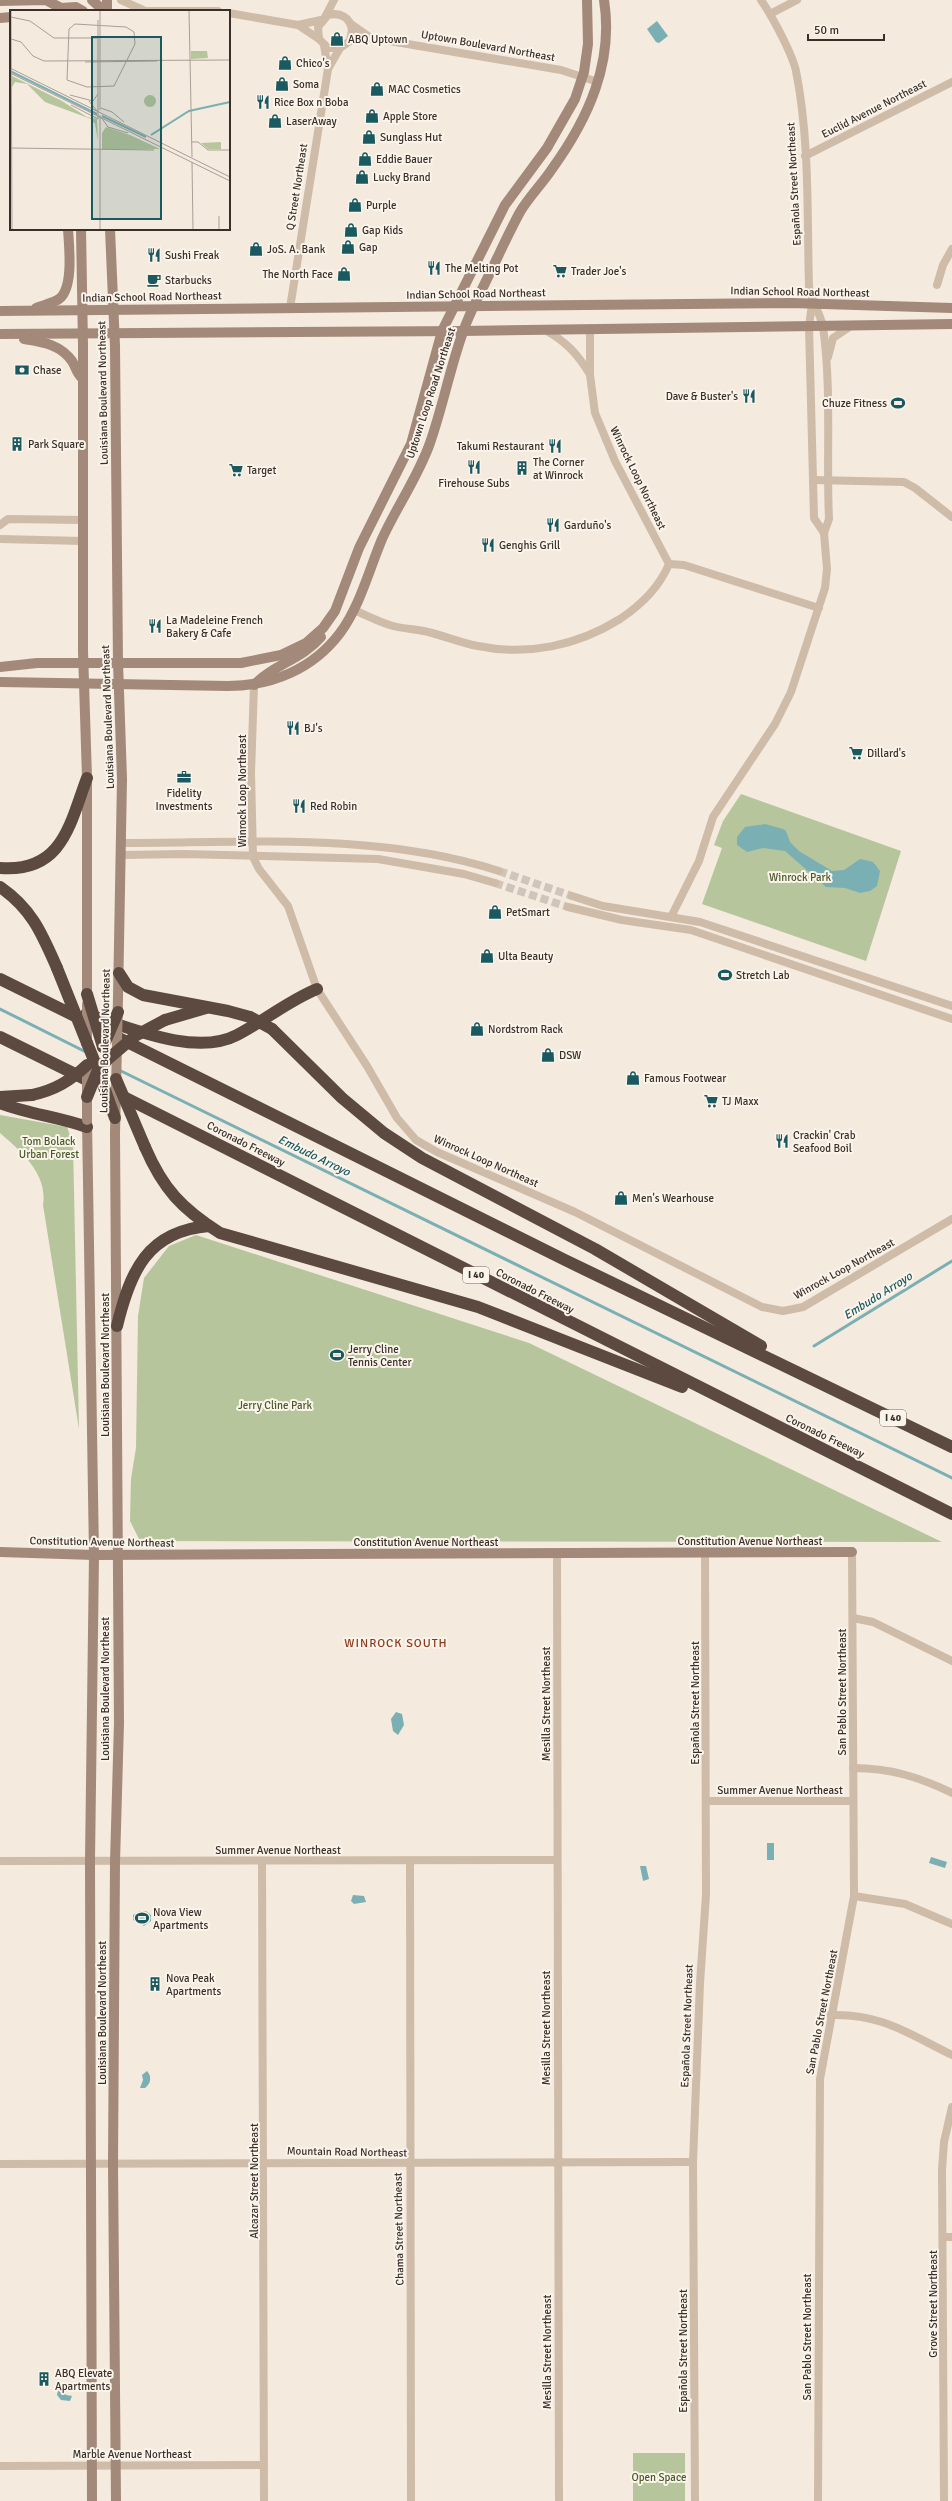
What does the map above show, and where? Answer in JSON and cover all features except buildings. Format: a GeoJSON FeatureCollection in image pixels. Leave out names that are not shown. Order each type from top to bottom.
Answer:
{"type":"FeatureCollection","features":[{"type":"Feature","properties":{"kind":"highway"},"geometry":{"type":"LineString","coordinates":[[0,868],[11,869],[30,865],[55,850],[70,829],[87,778]]}},
{"type":"Feature","properties":{"kind":"highway"},"geometry":{"type":"LineString","coordinates":[[0,887],[24,905],[42,934],[87,1043],[93,1065],[115,1118]]}},
{"type":"Feature","properties":{"kind":"highway"},"geometry":{"type":"LineString","coordinates":[[119,972],[128,987],[136,992],[250,1017],[272,1029],[342,1098],[384,1133],[422,1158],[595,1249],[834,1389]]}},
{"type":"Feature","properties":{"kind":"highway","name":"I 40"},"geometry":{"type":"LineString","coordinates":[[0,979],[565,1260],[952,1447]]}},
{"type":"Feature","properties":{"kind":"highway"},"geometry":{"type":"LineString","coordinates":[[87,989],[103,1046],[156,1172],[184,1209],[209,1226],[237,1239],[478,1308],[743,1410]]}},
{"type":"Feature","properties":{"kind":"highway"},"geometry":{"type":"LineString","coordinates":[[47,1002],[155,1035],[202,1044],[236,1036],[299,997],[317,989]]}},
{"type":"Feature","properties":{"kind":"highway"},"geometry":{"type":"LineString","coordinates":[[0,1097],[32,1095],[52,1091],[64,1085],[93,1065],[108,1059],[117,1050],[147,1028],[165,1020],[207,1008]]}},
{"type":"Feature","properties":{"kind":"highway"},"geometry":{"type":"LineString","coordinates":[[87,1097],[93,1065],[118,1012]]}},
{"type":"Feature","properties":{"kind":"highway","name":"Coronado Freeway"},"geometry":{"type":"LineString","coordinates":[[0,1037],[134,1102],[952,1514]]}},
{"type":"Feature","properties":{"kind":"highway"},"geometry":{"type":"LineString","coordinates":[[0,1103],[26,1113],[87,1124]]}},
{"type":"Feature","properties":{"kind":"highway"},"geometry":{"type":"LineString","coordinates":[[117,1326],[126,1288],[150,1251],[176,1233],[209,1226]]}},
{"type":"Feature","properties":{"kind":"street"},"geometry":{"type":"LineString","coordinates":[[0,1],[46,0],[58,9],[78,7]]}},
{"type":"Feature","properties":{"kind":"street"},"geometry":{"type":"LineString","coordinates":[[92,0],[103,10]]}},
{"type":"Feature","properties":{"kind":"street"},"geometry":{"type":"LineString","coordinates":[[121,0],[141,10]]}},
{"type":"Feature","properties":{"kind":"street"},"geometry":{"type":"LineString","coordinates":[[298,25],[333,49],[340,48],[350,41],[352,32],[351,24],[342,15],[335,0]]}},
{"type":"Feature","properties":{"kind":"street"},"geometry":{"type":"LineString","coordinates":[[321,42],[317,29],[335,0]]}},
{"type":"Feature","properties":{"kind":"street","name":"Uptown Loop Road Northeast"},"geometry":{"type":"LineString","coordinates":[[0,667],[37,663],[83,664],[118,662],[228,664],[268,658],[306,643],[329,620],[340,602],[359,548],[412,444],[442,331],[456,307],[505,205],[557,132],[575,99],[583,76],[588,44],[587,0]]}},
{"type":"Feature","properties":{"kind":"street","name":"Uptown Loop Road Northeast"},"geometry":{"type":"LineString","coordinates":[[0,682],[118,685],[254,685],[291,673],[313,660],[336,637],[354,610],[394,515],[421,466],[430,443],[463,331],[474,306],[520,213],[571,140],[590,106],[598,82],[605,45],[604,0]]}},
{"type":"Feature","properties":{"kind":"street","name":"Española Street Northeast"},"geometry":{"type":"LineString","coordinates":[[762,0],[796,70],[806,156],[810,287],[812,303]]}},
{"type":"Feature","properties":{"kind":"street"},"geometry":{"type":"LineString","coordinates":[[770,14],[797,0]]}},
{"type":"Feature","properties":{"kind":"street"},"geometry":{"type":"LineString","coordinates":[[230,13],[298,25],[334,14],[342,15]]}},
{"type":"Feature","properties":{"kind":"street"},"geometry":{"type":"LineString","coordinates":[[0,18],[10,17]]}},
{"type":"Feature","properties":{"kind":"street","name":"Uptown Boulevard Northeast"},"geometry":{"type":"LineString","coordinates":[[351,24],[372,38]]}},
{"type":"Feature","properties":{"kind":"street","name":"Uptown Boulevard Northeast"},"geometry":{"type":"LineString","coordinates":[[350,41],[372,38],[561,70],[598,82]]}},
{"type":"Feature","properties":{"kind":"street","name":"Q Street Northeast"},"geometry":{"type":"LineString","coordinates":[[321,42],[328,69]]}},
{"type":"Feature","properties":{"kind":"street","name":"Q Street Northeast"},"geometry":{"type":"LineString","coordinates":[[290,308],[328,69],[340,48]]}},
{"type":"Feature","properties":{"kind":"street","name":"Euclid Avenue Northeast"},"geometry":{"type":"LineString","coordinates":[[806,156],[952,82]]}},
{"type":"Feature","properties":{"kind":"street"},"geometry":{"type":"LineString","coordinates":[[28,311],[60,299],[67,289],[69,267],[68,230]]}},
{"type":"Feature","properties":{"kind":"street","name":"Louisiana Boulevard Northeast"},"geometry":{"type":"LineString","coordinates":[[81,230],[83,310],[83,684],[87,778],[87,1043]]}},
{"type":"Feature","properties":{"kind":"street","name":"Louisiana Boulevard Northeast"},"geometry":{"type":"LineString","coordinates":[[110,230],[115,334],[118,685],[122,843],[115,1118],[117,1326],[116,1555],[119,1723],[115,1862],[113,2164],[116,2501]]}},
{"type":"Feature","properties":{"kind":"street"},"geometry":{"type":"LineString","coordinates":[[937,285],[943,265],[952,249]]}},
{"type":"Feature","properties":{"kind":"street"},"geometry":{"type":"LineString","coordinates":[[671,916],[696,867],[713,817],[775,724],[787,702],[819,608],[827,578],[824,533],[829,519],[826,368],[822,326],[812,303]]}},
{"type":"Feature","properties":{"kind":"street"},"geometry":{"type":"LineString","coordinates":[[812,303],[809,326],[814,518],[824,533]]}},
{"type":"Feature","properties":{"kind":"street","name":"Indian School Road Northeast"},"geometry":{"type":"LineString","coordinates":[[0,311],[812,303],[952,308]]}},
{"type":"Feature","properties":{"kind":"street"},"geometry":{"type":"LineString","coordinates":[[0,335],[463,331],[952,324]]}},
{"type":"Feature","properties":{"kind":"street"},"geometry":{"type":"LineString","coordinates":[[826,368],[833,338],[852,325]]}},
{"type":"Feature","properties":{"kind":"street","name":"Winrock Loop Northeast"},"geometry":{"type":"LineString","coordinates":[[590,328],[590,375],[598,420],[615,461],[669,564]]}},
{"type":"Feature","properties":{"kind":"street","name":"Winrock Loop Northeast"},"geometry":{"type":"LineString","coordinates":[[543,329],[562,340],[575,352],[590,375]]}},
{"type":"Feature","properties":{"kind":"street"},"geometry":{"type":"LineString","coordinates":[[0,335],[38,341],[58,348],[73,362],[76,373],[83,379]]}},
{"type":"Feature","properties":{"kind":"street"},"geometry":{"type":"LineString","coordinates":[[813,480],[904,482],[915,488],[952,516]]}},
{"type":"Feature","properties":{"kind":"street"},"geometry":{"type":"LineString","coordinates":[[379,508],[394,515]]}},
{"type":"Feature","properties":{"kind":"street"},"geometry":{"type":"LineString","coordinates":[[0,525],[8,519],[83,520]]}},
{"type":"Feature","properties":{"kind":"street"},"geometry":{"type":"LineString","coordinates":[[0,538],[83,541]]}},
{"type":"Feature","properties":{"kind":"street"},"geometry":{"type":"LineString","coordinates":[[354,610],[392,626],[422,630],[478,646],[509,650],[540,649],[587,636],[624,617],[662,582],[669,564],[684,565],[819,608]]}},
{"type":"Feature","properties":{"kind":"street"},"geometry":{"type":"LineString","coordinates":[[254,685],[265,673],[309,650],[326,632],[329,620]]}},
{"type":"Feature","properties":{"kind":"street","name":"Winrock Loop Northeast"},"geometry":{"type":"LineString","coordinates":[[254,685],[251,773],[252,857],[259,869],[288,906],[317,989],[367,1066],[397,1118],[416,1140],[437,1152],[575,1212],[762,1307],[783,1311],[803,1307],[952,1219]]}},
{"type":"Feature","properties":{"kind":"street"},"geometry":{"type":"LineString","coordinates":[[122,843],[253,842],[380,845],[469,861],[499,871]]}},
{"type":"Feature","properties":{"kind":"street"},"geometry":{"type":"LineString","coordinates":[[122,856],[184,854],[252,857],[328,856],[378,858],[464,874],[495,883]]}},
{"type":"Feature","properties":{"kind":"street"},"geometry":{"type":"LineString","coordinates":[[572,896],[603,906],[671,916],[700,922],[952,1006]]}},
{"type":"Feature","properties":{"kind":"street"},"geometry":{"type":"LineString","coordinates":[[568,907],[622,920],[691,930],[952,1019]]}},
{"type":"Feature","properties":{"kind":"street"},"geometry":{"type":"LineString","coordinates":[[622,920],[627,910]]}},
{"type":"Feature","properties":{"kind":"street","name":"Louisiana Boulevard Northeast"},"geometry":{"type":"LineString","coordinates":[[87,1097],[94,1555],[90,1861],[92,2501]]}},
{"type":"Feature","properties":{"kind":"street","name":"Constitution Avenue Northeast"},"geometry":{"type":"LineString","coordinates":[[0,1552],[94,1555],[852,1552]]}},
{"type":"Feature","properties":{"kind":"street","name":"Española Street Northeast"},"geometry":{"type":"LineString","coordinates":[[695,2501],[693,2162],[700,1983],[706,1895],[707,1801],[705,1552]]}},
{"type":"Feature","properties":{"kind":"street","name":"San Pablo Street Northeast"},"geometry":{"type":"LineString","coordinates":[[818,2501],[818,2114],[820,2079],[830,2014],[848,1938],[854,1896],[852,1552]]}},
{"type":"Feature","properties":{"kind":"street","name":"Mesilla Street Northeast"},"geometry":{"type":"LineString","coordinates":[[557,1554],[559,2501]]}},
{"type":"Feature","properties":{"kind":"street"},"geometry":{"type":"LineString","coordinates":[[853,1618],[873,1622],[952,1661]]}},
{"type":"Feature","properties":{"kind":"street"},"geometry":{"type":"LineString","coordinates":[[853,1768],[879,1768],[903,1773],[952,1793]]}},
{"type":"Feature","properties":{"kind":"street","name":"Summer Avenue Northeast"},"geometry":{"type":"LineString","coordinates":[[707,1801],[853,1801]]}},
{"type":"Feature","properties":{"kind":"street","name":"Summer Avenue Northeast"},"geometry":{"type":"LineString","coordinates":[[0,1861],[115,1862],[557,1860]]}},
{"type":"Feature","properties":{"kind":"street","name":"Alcazar Street Northeast"},"geometry":{"type":"LineString","coordinates":[[262,1861],[265,2162],[264,2501]]}},
{"type":"Feature","properties":{"kind":"street","name":"Chama Street Northeast"},"geometry":{"type":"LineString","coordinates":[[410,1861],[409,2164],[411,2501]]}},
{"type":"Feature","properties":{"kind":"street"},"geometry":{"type":"LineString","coordinates":[[854,1896],[905,1904],[952,1924]]}},
{"type":"Feature","properties":{"kind":"street"},"geometry":{"type":"LineString","coordinates":[[830,2014],[865,2016],[881,2020],[952,2055]]}},
{"type":"Feature","properties":{"kind":"street","name":"Grove Street Northeast"},"geometry":{"type":"LineString","coordinates":[[944,2501],[948,2379],[948,2237],[942,2170],[944,2142],[952,2107]]}},
{"type":"Feature","properties":{"kind":"street","name":"Mountain Road Northeast"},"geometry":{"type":"LineString","coordinates":[[0,2164],[265,2162],[409,2164],[693,2162]]}},
{"type":"Feature","properties":{"kind":"street","name":"Marble Avenue Northeast"},"geometry":{"type":"LineString","coordinates":[[0,2466],[264,2465]]}},
{"type":"Feature","properties":{"kind":"green space","name":"Winrock Park"},"geometry":{"type":"Polygon","coordinates":[[[741,794],[901,851],[866,961],[702,904],[722,848],[714,845],[723,821],[741,794]]]}},
{"type":"Feature","properties":{"kind":"green space","name":"Tom Bolack Urban Forest"},"geometry":{"type":"Polygon","coordinates":[[[0,1115],[67,1127],[73,1144],[79,1429],[43,1205],[41,1183],[31,1164],[16,1147],[0,1133],[0,1115]]]}},
{"type":"Feature","properties":{"kind":"green space","name":"Jerry Cline Park"},"geometry":{"type":"Polygon","coordinates":[[[196,1235],[529,1343],[942,1542],[140,1541],[130,1521],[131,1479],[136,1448],[138,1316],[144,1278],[169,1246],[196,1235]]]}},
{"type":"Feature","properties":{"kind":"green space","name":"Open Space"},"geometry":{"type":"Polygon","coordinates":[[[633,2453],[685,2453],[685,2501],[633,2501],[633,2453]]]}},
{"type":"Feature","properties":{"kind":"water"},"geometry":{"type":"Polygon","coordinates":[[[657,21],[668,36],[659,43],[656,42],[647,29],[657,21]]]}},
{"type":"Feature","properties":{"kind":"water"},"geometry":{"type":"Polygon","coordinates":[[[765,824],[786,831],[790,842],[799,851],[832,871],[844,870],[860,859],[873,862],[880,871],[877,886],[870,891],[860,893],[845,888],[826,887],[785,851],[763,848],[747,852],[737,845],[737,837],[745,827],[765,824]]]}},
{"type":"Feature","properties":{"kind":"water"},"geometry":{"type":"Polygon","coordinates":[[[396,1712],[402,1714],[404,1725],[398,1735],[393,1731],[391,1719],[396,1712]]]}},
{"type":"Feature","properties":{"kind":"water"},"geometry":{"type":"Polygon","coordinates":[[[767,1843],[774,1843],[774,1860],[767,1860],[767,1843]]]}},
{"type":"Feature","properties":{"kind":"water"},"geometry":{"type":"Polygon","coordinates":[[[931,1857],[947,1862],[945,1868],[929,1863],[931,1857]]]}},
{"type":"Feature","properties":{"kind":"water"},"geometry":{"type":"Polygon","coordinates":[[[640,1866],[646,1866],[649,1879],[643,1881],[640,1866]]]}},
{"type":"Feature","properties":{"kind":"water"},"geometry":{"type":"Polygon","coordinates":[[[353,1895],[364,1896],[366,1902],[354,1904],[351,1901],[353,1895]]]}},
{"type":"Feature","properties":{"kind":"water","name":"Nova View Apartments"},"geometry":{"type":"Polygon","coordinates":[[[140,1911],[146,1911],[151,1915],[151,1921],[144,1926],[133,1920],[133,1915],[140,1911]]]}},
{"type":"Feature","properties":{"kind":"water"},"geometry":{"type":"Polygon","coordinates":[[[147,2071],[150,2075],[150,2082],[145,2088],[140,2088],[143,2080],[142,2075],[147,2071]]]}},
{"type":"Feature","properties":{"kind":"water"},"geometry":{"type":"Polygon","coordinates":[[[58,2390],[62,2390],[66,2395],[72,2396],[70,2401],[61,2400],[57,2395],[58,2390]]]}},
{"type":"Feature","properties":{"kind":"waterway","name":"Embudo Arroyo"},"geometry":{"type":"LineString","coordinates":[[0,1009],[86,1052]]}},
{"type":"Feature","properties":{"kind":"waterway","name":"Embudo Arroyo"},"geometry":{"type":"LineString","coordinates":[[119,1070],[952,1478]]}},
{"type":"Feature","properties":{"kind":"waterway","name":"Embudo Arroyo"},"geometry":{"type":"LineString","coordinates":[[814,1346],[952,1261]]}},
{"type":"Feature","properties":{"kind":"tunnel"},"geometry":{"type":"LineString","coordinates":[[499,871],[572,896]]}},
{"type":"Feature","properties":{"kind":"tunnel"},"geometry":{"type":"LineString","coordinates":[[495,883],[568,907]]}},
{"type":"Feature","properties":{"kind":"place","name":"ABQ Uptown"},"geometry":{"type":"Point","coordinates":[337,39]}},
{"type":"Feature","properties":{"kind":"place","name":"Chico's"},"geometry":{"type":"Point","coordinates":[285,63]}},
{"type":"Feature","properties":{"kind":"place","name":"Soma"},"geometry":{"type":"Point","coordinates":[282,84]}},
{"type":"Feature","properties":{"kind":"place","name":"MAC Cosmetics"},"geometry":{"type":"Point","coordinates":[377,89]}},
{"type":"Feature","properties":{"kind":"place","name":"Rice Box n Boba"},"geometry":{"type":"Point","coordinates":[263,102]}},
{"type":"Feature","properties":{"kind":"place","name":"Apple Store"},"geometry":{"type":"Point","coordinates":[372,116]}},
{"type":"Feature","properties":{"kind":"place","name":"LaserAway"},"geometry":{"type":"Point","coordinates":[275,121]}},
{"type":"Feature","properties":{"kind":"place","name":"Sunglass Hut"},"geometry":{"type":"Point","coordinates":[369,137]}},
{"type":"Feature","properties":{"kind":"place","name":"Eddie Bauer"},"geometry":{"type":"Point","coordinates":[365,159]}},
{"type":"Feature","properties":{"kind":"place","name":"Lucky Brand"},"geometry":{"type":"Point","coordinates":[362,177]}},
{"type":"Feature","properties":{"kind":"place","name":"Purple"},"geometry":{"type":"Point","coordinates":[355,205]}},
{"type":"Feature","properties":{"kind":"place","name":"Gap Kids"},"geometry":{"type":"Point","coordinates":[351,230]}},
{"type":"Feature","properties":{"kind":"place","name":"Gap"},"geometry":{"type":"Point","coordinates":[348,247]}},
{"type":"Feature","properties":{"kind":"place","name":"JoS. A. Bank"},"geometry":{"type":"Point","coordinates":[256,249]}},
{"type":"Feature","properties":{"kind":"place","name":"Sushi Freak"},"geometry":{"type":"Point","coordinates":[154,255]}},
{"type":"Feature","properties":{"kind":"place","name":"The Melting Pot"},"geometry":{"type":"Point","coordinates":[434,268]}},
{"type":"Feature","properties":{"kind":"place","name":"Trader Joe's"},"geometry":{"type":"Point","coordinates":[560,271]}},
{"type":"Feature","properties":{"kind":"place","name":"The North Face"},"geometry":{"type":"Point","coordinates":[344,274]}},
{"type":"Feature","properties":{"kind":"place","name":"Starbucks"},"geometry":{"type":"Point","coordinates":[154,280]}},
{"type":"Feature","properties":{"kind":"place","name":"Chase"},"geometry":{"type":"Point","coordinates":[22,370]}},
{"type":"Feature","properties":{"kind":"place","name":"Dave & Buster's"},"geometry":{"type":"Point","coordinates":[749,396]}},
{"type":"Feature","properties":{"kind":"place","name":"Chuze Fitness"},"geometry":{"type":"Point","coordinates":[898,403]}},
{"type":"Feature","properties":{"kind":"place","name":"Park Square"},"geometry":{"type":"Point","coordinates":[17,444]}},
{"type":"Feature","properties":{"kind":"place","name":"Takumi Restaurant"},"geometry":{"type":"Point","coordinates":[555,446]}},
{"type":"Feature","properties":{"kind":"place","name":"Firehouse Subs"},"geometry":{"type":"Point","coordinates":[474,467]}},
{"type":"Feature","properties":{"kind":"place","name":"The Corner at Winrock"},"geometry":{"type":"Point","coordinates":[522,468]}},
{"type":"Feature","properties":{"kind":"place","name":"Target"},"geometry":{"type":"Point","coordinates":[236,470]}},
{"type":"Feature","properties":{"kind":"place","name":"Garduño's"},"geometry":{"type":"Point","coordinates":[553,525]}},
{"type":"Feature","properties":{"kind":"place","name":"Genghis Grill"},"geometry":{"type":"Point","coordinates":[488,545]}},
{"type":"Feature","properties":{"kind":"place","name":"La Madeleine French Bakery & Cafe"},"geometry":{"type":"Point","coordinates":[155,626]}},
{"type":"Feature","properties":{"kind":"place","name":"BJ's"},"geometry":{"type":"Point","coordinates":[293,728]}},
{"type":"Feature","properties":{"kind":"place","name":"Dillard's"},"geometry":{"type":"Point","coordinates":[856,753]}},
{"type":"Feature","properties":{"kind":"place","name":"Fidelity Investments"},"geometry":{"type":"Point","coordinates":[184,777]}},
{"type":"Feature","properties":{"kind":"place","name":"Red Robin"},"geometry":{"type":"Point","coordinates":[299,806]}},
{"type":"Feature","properties":{"kind":"place","name":"PetSmart"},"geometry":{"type":"Point","coordinates":[495,912]}},
{"type":"Feature","properties":{"kind":"place","name":"Ulta Beauty"},"geometry":{"type":"Point","coordinates":[487,956]}},
{"type":"Feature","properties":{"kind":"place","name":"Stretch Lab"},"geometry":{"type":"Point","coordinates":[725,975]}},
{"type":"Feature","properties":{"kind":"place","name":"Nordstrom Rack"},"geometry":{"type":"Point","coordinates":[477,1029]}},
{"type":"Feature","properties":{"kind":"place","name":"DSW"},"geometry":{"type":"Point","coordinates":[548,1055]}},
{"type":"Feature","properties":{"kind":"place","name":"Famous Footwear"},"geometry":{"type":"Point","coordinates":[633,1078]}},
{"type":"Feature","properties":{"kind":"place","name":"TJ Maxx"},"geometry":{"type":"Point","coordinates":[711,1101]}},
{"type":"Feature","properties":{"kind":"place","name":"Crackin' Crab Seafood Boil"},"geometry":{"type":"Point","coordinates":[782,1141]}},
{"type":"Feature","properties":{"kind":"place","name":"Men's Wearhouse"},"geometry":{"type":"Point","coordinates":[621,1198]}},
{"type":"Feature","properties":{"kind":"place","name":"Jerry Cline Tennis Center"},"geometry":{"type":"Point","coordinates":[337,1355]}},
{"type":"Feature","properties":{"kind":"place","name":"Nova View Apartments"},"geometry":{"type":"Point","coordinates":[142,1918]}},
{"type":"Feature","properties":{"kind":"place","name":"Nova Peak Apartments"},"geometry":{"type":"Point","coordinates":[155,1984]}},
{"type":"Feature","properties":{"kind":"place","name":"ABQ Elevate Apartments"},"geometry":{"type":"Point","coordinates":[44,2379]}},
{"type":"Feature","properties":{"kind":"district","name":"WINROCK SOUTH"},"geometry":{"type":"Point","coordinates":[396,1643]}}]}
